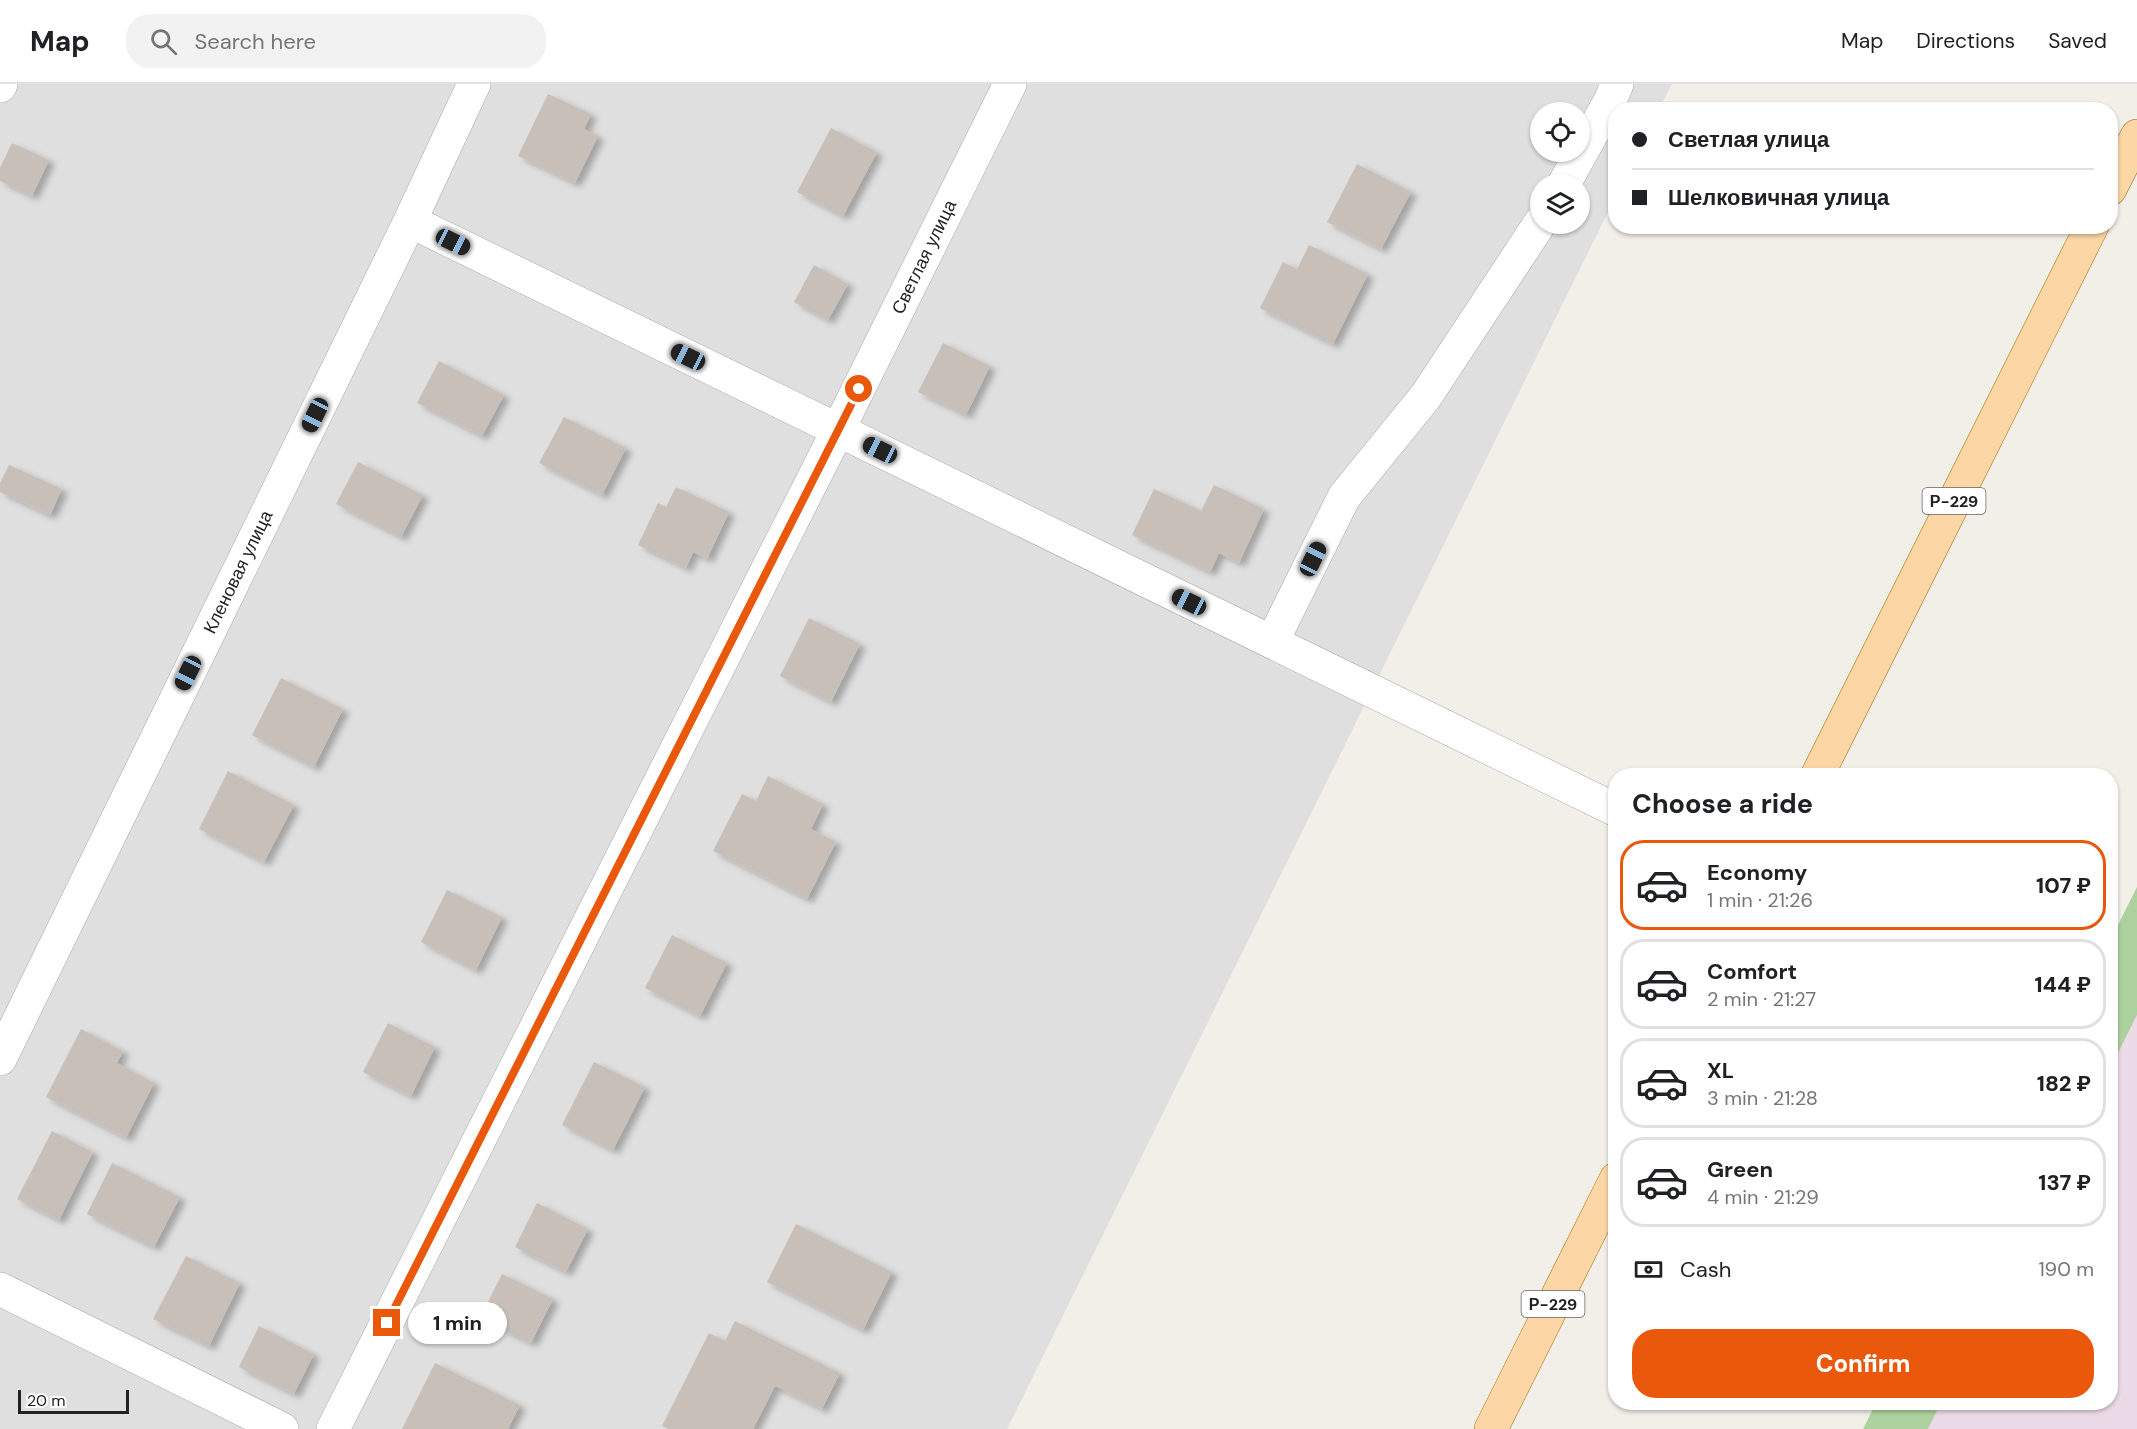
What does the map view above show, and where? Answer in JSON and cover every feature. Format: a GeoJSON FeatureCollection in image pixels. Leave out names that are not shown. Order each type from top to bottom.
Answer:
{"type":"FeatureCollection","features":[{"type":"Feature","properties":{"kind":"main road"},"geometry":{"type":"LineString","coordinates":[[2118,173],[2137,136]]}},
{"type":"Feature","properties":{"kind":"main road","name":"Р-229"},"geometry":{"type":"LineString","coordinates":[[1821,768],[2088,234]]}},
{"type":"Feature","properties":{"kind":"main road","name":"Р-229"},"geometry":{"type":"LineString","coordinates":[[1491,1429],[1608,1195]]}},
{"type":"Feature","properties":{"kind":"street","name":"Кленовая улица"},"geometry":{"type":"LineString","coordinates":[[0,1059],[410,221],[474,84]]}},
{"type":"Feature","properties":{"kind":"street","name":"Светлая улица"},"geometry":{"type":"LineString","coordinates":[[333,1429],[838,430],[1010,84]]}},
{"type":"Feature","properties":{"kind":"street"},"geometry":{"type":"LineString","coordinates":[[1609,102],[1617,84]]}},
{"type":"Feature","properties":{"kind":"street"},"geometry":{"type":"LineString","coordinates":[[1570,174],[1608,105]]}},
{"type":"Feature","properties":{"kind":"street"},"geometry":{"type":"LineString","coordinates":[[410,221],[1608,806]]}},
{"type":"Feature","properties":{"kind":"street"},"geometry":{"type":"LineString","coordinates":[[1272,642],[1344,496],[1426,396],[1533,234]]}},
{"type":"Feature","properties":{"kind":"street"},"geometry":{"type":"LineString","coordinates":[[0,1289],[282,1429]]}},
{"type":"Feature","properties":{"kind":"shaded area"},"geometry":{"type":"Polygon","coordinates":[[[0,84],[1672,84],[1663,102],[1608,102],[1608,212],[1007,1429],[0,1429],[0,84]]]}},
{"type":"Feature","properties":{"kind":"shaded area"},"geometry":{"type":"Polygon","coordinates":[[[2137,1015],[2137,1429],[1928,1429],[1938,1410],[2118,1410],[2118,1053],[2137,1015]]]}},
{"type":"Feature","properties":{"kind":"green space"},"geometry":{"type":"Polygon","coordinates":[[[2137,887],[2137,1015],[2118,1053],[2118,925],[2137,887]]]}},
{"type":"Feature","properties":{"kind":"green space"},"geometry":{"type":"Polygon","coordinates":[[[1872,1410],[1938,1410],[1928,1429],[1863,1429],[1872,1410]]]}},
{"type":"Feature","properties":{"kind":"building"},"geometry":{"type":"Polygon","coordinates":[[[548,94],[591,114],[584,129],[598,136],[575,183],[518,156],[548,94]]]}},
{"type":"Feature","properties":{"kind":"building"},"geometry":{"type":"Polygon","coordinates":[[[831,128],[877,152],[843,216],[797,192],[831,128]]]}},
{"type":"Feature","properties":{"kind":"building"},"geometry":{"type":"Polygon","coordinates":[[[12,143],[49,160],[32,196],[0,181],[0,168],[12,143]]]}},
{"type":"Feature","properties":{"kind":"building"},"geometry":{"type":"Polygon","coordinates":[[[1357,164],[1411,192],[1381,249],[1327,222],[1357,164]]]}},
{"type":"Feature","properties":{"kind":"building"},"geometry":{"type":"Polygon","coordinates":[[[1309,245],[1368,274],[1333,344],[1260,308],[1283,262],[1297,269],[1309,245]]]}},
{"type":"Feature","properties":{"kind":"building"},"geometry":{"type":"Polygon","coordinates":[[[814,265],[848,284],[828,320],[794,302],[814,265]]]}},
{"type":"Feature","properties":{"kind":"building"},"geometry":{"type":"Polygon","coordinates":[[[943,343],[990,366],[966,415],[918,392],[943,343]]]}},
{"type":"Feature","properties":{"kind":"building"},"geometry":{"type":"Polygon","coordinates":[[[439,361],[504,395],[482,436],[417,403],[439,361]]]}},
{"type":"Feature","properties":{"kind":"building"},"geometry":{"type":"Polygon","coordinates":[[[564,417],[626,448],[602,495],[539,463],[564,417]]]}},
{"type":"Feature","properties":{"kind":"building"},"geometry":{"type":"Polygon","coordinates":[[[358,462],[423,495],[401,537],[336,504],[358,462]]]}},
{"type":"Feature","properties":{"kind":"building"},"geometry":{"type":"Polygon","coordinates":[[[9,465],[62,489],[50,515],[0,492],[0,483],[9,465]]]}},
{"type":"Feature","properties":{"kind":"building"},"geometry":{"type":"Polygon","coordinates":[[[1214,485],[1264,509],[1239,563],[1219,553],[1210,572],[1132,535],[1154,489],[1201,511],[1214,485]]]}},
{"type":"Feature","properties":{"kind":"building"},"geometry":{"type":"Polygon","coordinates":[[[676,487],[729,512],[707,559],[693,552],[686,568],[638,545],[658,503],[666,507],[676,487]]]}},
{"type":"Feature","properties":{"kind":"building"},"geometry":{"type":"Polygon","coordinates":[[[809,618],[860,644],[831,702],[780,676],[809,618]]]}},
{"type":"Feature","properties":{"kind":"building"},"geometry":{"type":"Polygon","coordinates":[[[281,678],[343,709],[314,767],[252,735],[281,678]]]}},
{"type":"Feature","properties":{"kind":"building"},"geometry":{"type":"Polygon","coordinates":[[[228,771],[294,805],[264,862],[199,829],[228,771]]]}},
{"type":"Feature","properties":{"kind":"building"},"geometry":{"type":"Polygon","coordinates":[[[768,776],[823,804],[811,829],[836,842],[807,899],[713,851],[742,794],[756,801],[768,776]]]}},
{"type":"Feature","properties":{"kind":"building"},"geometry":{"type":"Polygon","coordinates":[[[447,890],[502,917],[476,970],[421,942],[447,890]]]}},
{"type":"Feature","properties":{"kind":"building"},"geometry":{"type":"Polygon","coordinates":[[[672,935],[727,963],[700,1016],[645,988],[672,935]]]}},
{"type":"Feature","properties":{"kind":"building"},"geometry":{"type":"Polygon","coordinates":[[[388,1023],[435,1047],[411,1096],[363,1072],[388,1023]]]}},
{"type":"Feature","properties":{"kind":"building"},"geometry":{"type":"Polygon","coordinates":[[[81,1029],[123,1051],[117,1063],[154,1083],[126,1138],[46,1097],[81,1029]]]}},
{"type":"Feature","properties":{"kind":"building"},"geometry":{"type":"Polygon","coordinates":[[[594,1062],[645,1087],[613,1150],[562,1125],[594,1062]]]}},
{"type":"Feature","properties":{"kind":"building"},"geometry":{"type":"Polygon","coordinates":[[[52,1131],[93,1152],[59,1220],[17,1199],[52,1131]]]}},
{"type":"Feature","properties":{"kind":"building"},"geometry":{"type":"Polygon","coordinates":[[[112,1163],[180,1197],[154,1247],[87,1214],[112,1163]]]}},
{"type":"Feature","properties":{"kind":"building"},"geometry":{"type":"Polygon","coordinates":[[[537,1203],[588,1229],[566,1272],[515,1247],[537,1203]]]}},
{"type":"Feature","properties":{"kind":"building"},"geometry":{"type":"Polygon","coordinates":[[[796,1224],[892,1272],[863,1330],[767,1282],[796,1224]]]}},
{"type":"Feature","properties":{"kind":"building"},"geometry":{"type":"Polygon","coordinates":[[[186,1256],[240,1283],[209,1346],[153,1319],[186,1256]]]}},
{"type":"Feature","properties":{"kind":"building"},"geometry":{"type":"Polygon","coordinates":[[[502,1274],[553,1299],[531,1343],[480,1318],[502,1274]]]}},
{"type":"Feature","properties":{"kind":"building"},"geometry":{"type":"Polygon","coordinates":[[[735,1321],[840,1373],[822,1409],[775,1386],[753,1429],[668,1429],[662,1426],[709,1333],[725,1341],[735,1321]]]}},
{"type":"Feature","properties":{"kind":"building"},"geometry":{"type":"Polygon","coordinates":[[[259,1326],[314,1354],[294,1394],[239,1367],[259,1326]]]}},
{"type":"Feature","properties":{"kind":"building"},"geometry":{"type":"Polygon","coordinates":[[[435,1363],[520,1405],[508,1429],[402,1429],[435,1363]]]}},
{"type":"Feature","properties":{"kind":"route"},"geometry":{"type":"LineString","coordinates":[[387,1323],[859,389]]}}]}
